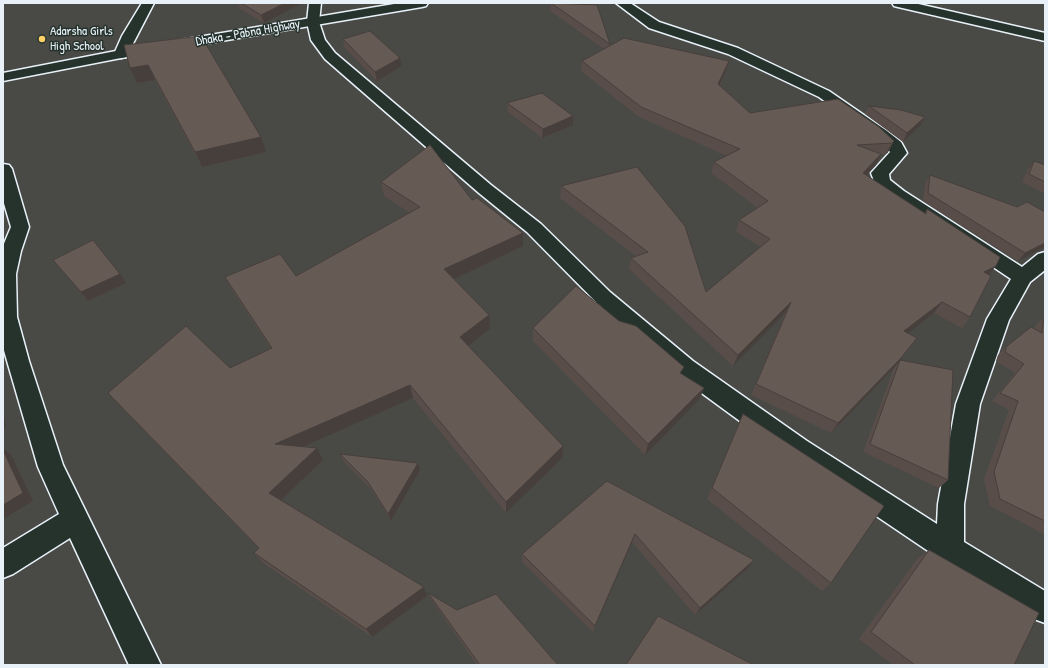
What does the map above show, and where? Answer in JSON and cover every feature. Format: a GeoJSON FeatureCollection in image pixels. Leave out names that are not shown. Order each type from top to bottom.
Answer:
{"type":"FeatureCollection","features":[{"type":"Feature","properties":{"kind":"main road"},"geometry":{"type":"LineString","coordinates":[[121,54],[129,36],[148,3]]}},
{"type":"Feature","properties":{"kind":"main road","name":"Dhaka - Pabna Highway"},"geometry":{"type":"LineString","coordinates":[[3,77],[121,54],[314,12],[422,3]]}},
{"type":"Feature","properties":{"kind":"main road"},"geometry":{"type":"LineString","coordinates":[[622,3],[654,25],[733,51],[824,94],[881,134],[895,146],[899,153],[880,172],[882,182],[898,196],[1023,277]]}},
{"type":"Feature","properties":{"kind":"main road"},"geometry":{"type":"LineString","coordinates":[[898,3],[1045,37]]}},
{"type":"Feature","properties":{"kind":"main road"},"geometry":{"type":"LineString","coordinates":[[314,12],[318,40],[330,56],[485,189],[534,228],[603,297],[685,368],[798,449],[950,549],[1045,608]]}},
{"type":"Feature","properties":{"kind":"main road"},"geometry":{"type":"LineString","coordinates":[[3,169],[20,227],[11,252],[6,274],[6,317],[18,361],[51,467],[145,665]]}},
{"type":"Feature","properties":{"kind":"main road"},"geometry":{"type":"LineString","coordinates":[[950,549],[951,504],[968,404],[998,318],[1023,277],[1045,259]]}},
{"type":"Feature","properties":{"kind":"main road"},"geometry":{"type":"LineString","coordinates":[[3,564],[76,519]]}},
{"type":"Feature","properties":{"kind":"shaded area"},"geometry":{"type":"Polygon","coordinates":[[[3,3],[1045,3],[1045,665],[3,665],[3,3]]]}},
{"type":"Feature","properties":{"kind":"building"},"geometry":{"type":"Polygon","coordinates":[[[241,3],[285,3],[261,15],[241,3]]]}},
{"type":"Feature","properties":{"kind":"building"},"geometry":{"type":"Polygon","coordinates":[[[551,3],[597,5],[610,44],[551,3]]]}},
{"type":"Feature","properties":{"kind":"building"},"geometry":{"type":"Polygon","coordinates":[[[370,31],[400,58],[375,72],[343,39],[370,31]]]}},
{"type":"Feature","properties":{"kind":"building"},"geometry":{"type":"Polygon","coordinates":[[[201,36],[261,137],[195,152],[148,65],[130,68],[124,45],[201,36]]]}},
{"type":"Feature","properties":{"kind":"building"},"geometry":{"type":"Polygon","coordinates":[[[624,38],[729,61],[718,84],[750,113],[838,99],[879,127],[894,141],[892,143],[857,145],[881,154],[863,173],[926,214],[927,209],[1000,257],[996,266],[984,272],[991,276],[970,317],[942,302],[904,331],[917,338],[901,358],[838,423],[756,384],[791,302],[738,355],[631,258],[648,252],[561,186],[637,167],[685,226],[706,292],[770,239],[739,220],[768,201],[714,162],[740,149],[641,107],[582,61],[624,38]]]}},
{"type":"Feature","properties":{"kind":"building"},"geometry":{"type":"Polygon","coordinates":[[[542,93],[573,116],[543,129],[507,103],[542,93]]]}},
{"type":"Feature","properties":{"kind":"building"},"geometry":{"type":"Polygon","coordinates":[[[869,106],[901,110],[925,117],[907,133],[869,106]]]}},
{"type":"Feature","properties":{"kind":"building"},"geometry":{"type":"Polygon","coordinates":[[[430,145],[472,200],[477,198],[523,233],[444,269],[489,315],[460,337],[563,446],[506,502],[410,385],[275,444],[317,448],[269,493],[424,587],[366,629],[254,553],[259,548],[108,393],[186,326],[230,368],[272,348],[225,277],[280,254],[296,276],[420,207],[381,182],[430,145]]]}},
{"type":"Feature","properties":{"kind":"building"},"geometry":{"type":"Polygon","coordinates":[[[1034,161],[1045,165],[1045,182],[1029,174],[1034,161]]]}},
{"type":"Feature","properties":{"kind":"building"},"geometry":{"type":"Polygon","coordinates":[[[930,175],[1017,207],[1027,202],[1045,212],[1045,243],[1025,253],[928,193],[930,175]]]}},
{"type":"Feature","properties":{"kind":"building"},"geometry":{"type":"Polygon","coordinates":[[[93,240],[120,274],[81,292],[53,260],[93,240]]]}},
{"type":"Feature","properties":{"kind":"building"},"geometry":{"type":"Polygon","coordinates":[[[576,286],[619,321],[636,326],[684,367],[680,373],[704,388],[648,444],[533,328],[576,286]]]}},
{"type":"Feature","properties":{"kind":"building"},"geometry":{"type":"Polygon","coordinates":[[[1045,316],[1045,521],[1000,499],[994,472],[1018,401],[1000,393],[1024,364],[1005,352],[1007,346],[1031,327],[1042,333],[1045,316]]]}},
{"type":"Feature","properties":{"kind":"building"},"geometry":{"type":"Polygon","coordinates":[[[900,360],[953,370],[948,480],[870,444],[900,360]]]}},
{"type":"Feature","properties":{"kind":"building"},"geometry":{"type":"Polygon","coordinates":[[[743,414],[884,506],[831,583],[712,488],[743,414]]]}},
{"type":"Feature","properties":{"kind":"building"},"geometry":{"type":"Polygon","coordinates":[[[3,450],[23,493],[3,505],[3,450]]]}},
{"type":"Feature","properties":{"kind":"building"},"geometry":{"type":"Polygon","coordinates":[[[340,454],[418,463],[388,514],[368,482],[340,454]]]}},
{"type":"Feature","properties":{"kind":"building"},"geometry":{"type":"Polygon","coordinates":[[[607,481],[754,560],[700,608],[635,534],[595,626],[522,554],[607,481]]]}},
{"type":"Feature","properties":{"kind":"building"},"geometry":{"type":"Polygon","coordinates":[[[929,550],[1039,613],[1014,665],[915,665],[871,632],[929,550]]]}},
{"type":"Feature","properties":{"kind":"building"},"geometry":{"type":"Polygon","coordinates":[[[428,593],[457,610],[496,594],[558,665],[480,665],[428,593]]]}},
{"type":"Feature","properties":{"kind":"building"},"geometry":{"type":"Polygon","coordinates":[[[658,616],[754,665],[626,665],[658,616]]]}},
{"type":"Feature","properties":{"kind":"place","name":"Adarsha Girls High School"},"geometry":{"type":"Point","coordinates":[42,39]}}]}
